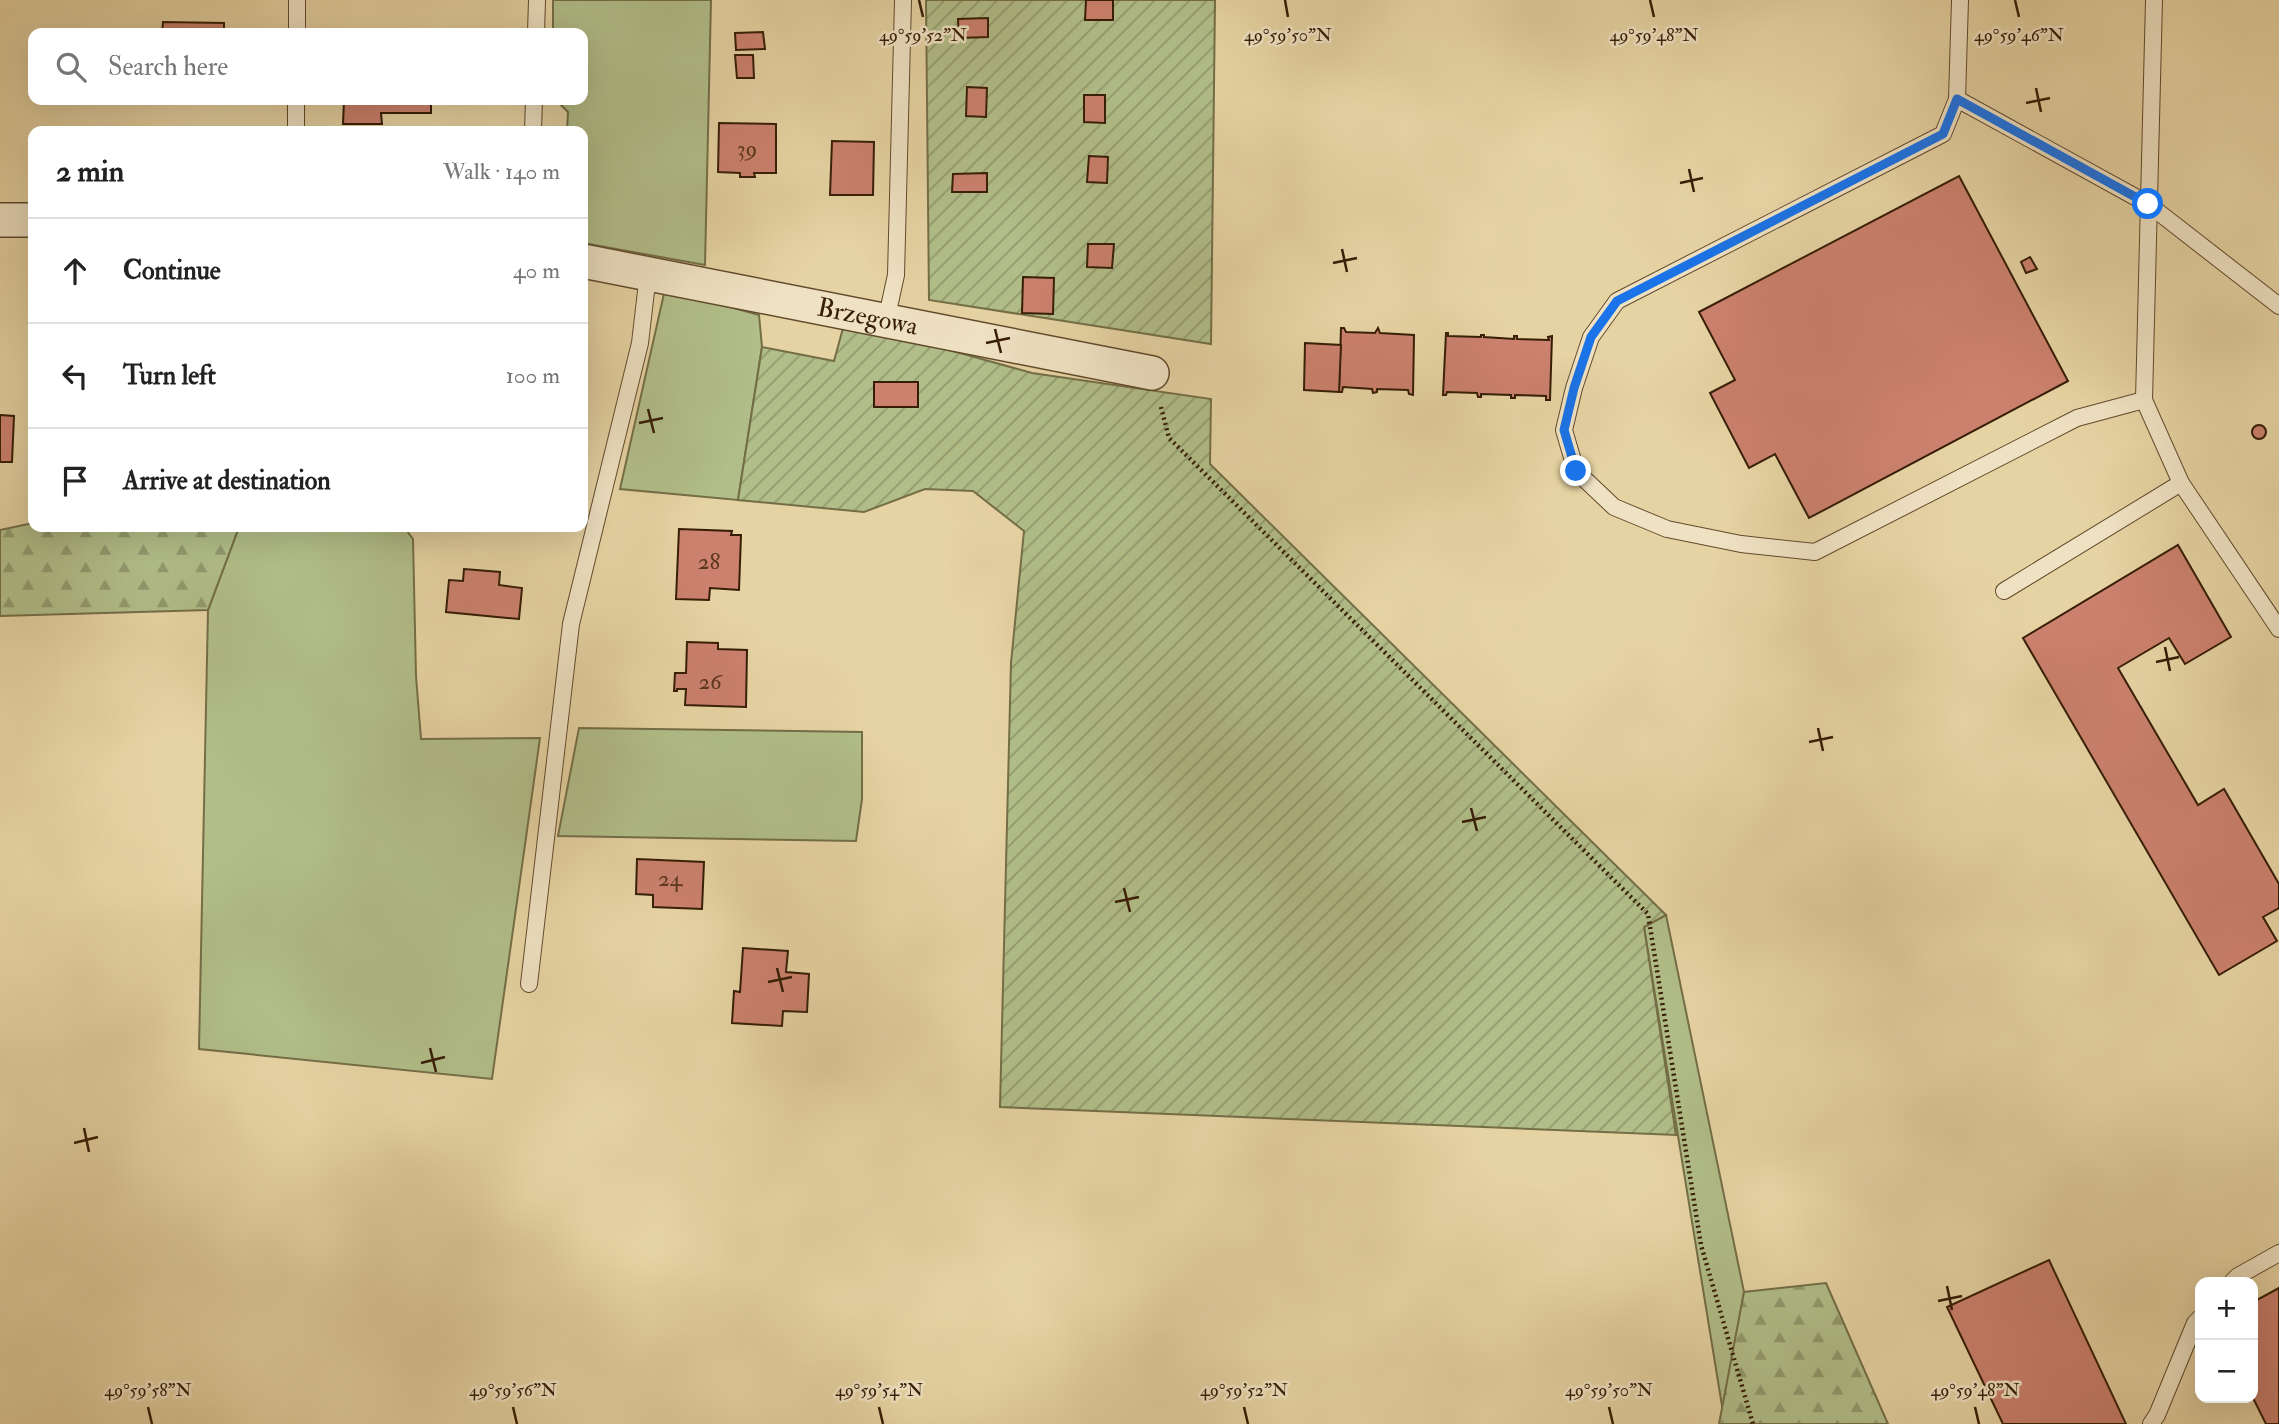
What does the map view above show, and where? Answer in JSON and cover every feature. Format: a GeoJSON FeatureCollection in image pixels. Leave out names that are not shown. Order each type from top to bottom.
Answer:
{"type":"FeatureCollection","features":[{"type":"Feature","properties":{"kind":"street"},"geometry":{"type":"LineString","coordinates":[[0,220],[28,220]]}},
{"type":"Feature","properties":{"kind":"street","name":"Brzegowa"},"geometry":{"type":"LineString","coordinates":[[588,262],[1152,373]]}},
{"type":"Feature","properties":{"kind":"lane"},"geometry":{"type":"LineString","coordinates":[[297,0],[297,28]]}},
{"type":"Feature","properties":{"kind":"lane"},"geometry":{"type":"LineString","coordinates":[[536,28],[537,0]]}},
{"type":"Feature","properties":{"kind":"lane"},"geometry":{"type":"LineString","coordinates":[[886,321],[896,275],[902,0]]}},
{"type":"Feature","properties":{"kind":"lane"},"geometry":{"type":"LineString","coordinates":[[1960,0],[1957,99],[1943,134],[1617,301],[1591,337],[1574,388],[1564,430],[1576,471],[1614,507],[1667,529],[1741,544],[1815,552],[2077,418],[2144,400]]}},
{"type":"Feature","properties":{"kind":"lane"},"geometry":{"type":"LineString","coordinates":[[2154,0],[2144,400],[2182,483],[2279,629]]}},
{"type":"Feature","properties":{"kind":"lane"},"geometry":{"type":"LineString","coordinates":[[1957,99],[2148,204],[2279,306]]}},
{"type":"Feature","properties":{"kind":"lane"},"geometry":{"type":"LineString","coordinates":[[296,105],[296,126]]}},
{"type":"Feature","properties":{"kind":"lane"},"geometry":{"type":"LineString","coordinates":[[533,126],[534,105]]}},
{"type":"Feature","properties":{"kind":"lane"},"geometry":{"type":"LineString","coordinates":[[529,984],[571,624],[640,343],[648,274]]}},
{"type":"Feature","properties":{"kind":"lane"},"geometry":{"type":"LineString","coordinates":[[2004,591],[2182,483]]}},
{"type":"Feature","properties":{"kind":"lane"},"geometry":{"type":"LineString","coordinates":[[2237,1277],[2279,1253]]}},
{"type":"Feature","properties":{"kind":"lane"},"geometry":{"type":"LineString","coordinates":[[2151,1424],[2195,1323]]}},
{"type":"Feature","properties":{"kind":"path"},"geometry":{"type":"LineString","coordinates":[[1152,373],[1169,438],[1647,914],[1701,1245],[1754,1424]]}},
{"type":"Feature","properties":{"kind":"green space"},"geometry":{"type":"Polygon","coordinates":[[[553,0],[711,0],[705,265],[588,244],[588,126],[567,126],[568,112],[561,105],[588,105],[588,28],[553,28],[553,0]]]}},
{"type":"Feature","properties":{"kind":"green space"},"geometry":{"type":"Polygon","coordinates":[[[926,0],[1215,0],[1211,344],[929,300],[926,0]]]}},
{"type":"Feature","properties":{"kind":"green space"},"geometry":{"type":"Polygon","coordinates":[[[665,289],[759,315],[762,347],[738,500],[620,489],[665,289]]]}},
{"type":"Feature","properties":{"kind":"green space"},"geometry":{"type":"Polygon","coordinates":[[[845,321],[1032,373],[1211,399],[1210,464],[1666,915],[1644,927],[1676,1135],[1000,1107],[1011,663],[1024,531],[973,491],[925,489],[864,512],[738,500],[762,347],[834,361],[845,321]]]}},
{"type":"Feature","properties":{"kind":"green space"},"geometry":{"type":"Polygon","coordinates":[[[28,524],[28,532],[237,532],[208,610],[0,616],[0,530],[28,524]]]}},
{"type":"Feature","properties":{"kind":"green space"},"geometry":{"type":"Polygon","coordinates":[[[237,532],[408,532],[413,539],[416,676],[421,739],[540,738],[492,1079],[199,1049],[208,610],[237,532]]]}},
{"type":"Feature","properties":{"kind":"green space"},"geometry":{"type":"Polygon","coordinates":[[[579,728],[862,732],[862,799],[856,841],[558,836],[579,728]]]}},
{"type":"Feature","properties":{"kind":"green space"},"geometry":{"type":"Polygon","coordinates":[[[1666,915],[1744,1292],[1723,1412],[1644,927],[1666,915]]]}},
{"type":"Feature","properties":{"kind":"green space"},"geometry":{"type":"Polygon","coordinates":[[[1826,1283],[1888,1424],[1719,1424],[1744,1292],[1826,1283]]]}},
{"type":"Feature","properties":{"kind":"building"},"geometry":{"type":"Polygon","coordinates":[[[1086,0],[1113,0],[1113,20],[1085,20],[1086,0]]]}},
{"type":"Feature","properties":{"kind":"building"},"geometry":{"type":"Polygon","coordinates":[[[988,18],[988,37],[959,38],[958,19],[988,18]]]}},
{"type":"Feature","properties":{"kind":"building"},"geometry":{"type":"Polygon","coordinates":[[[163,22],[224,23],[224,28],[162,28],[163,22]]]}},
{"type":"Feature","properties":{"kind":"building"},"geometry":{"type":"Polygon","coordinates":[[[763,32],[765,49],[736,50],[735,33],[763,32]]]}},
{"type":"Feature","properties":{"kind":"building"},"geometry":{"type":"Polygon","coordinates":[[[735,55],[753,55],[754,78],[737,78],[735,55]]]}},
{"type":"Feature","properties":{"kind":"building"},"geometry":{"type":"Polygon","coordinates":[[[967,87],[987,88],[986,117],[966,116],[967,87]]]}},
{"type":"Feature","properties":{"kind":"building"},"geometry":{"type":"Polygon","coordinates":[[[1084,95],[1105,95],[1105,123],[1084,122],[1084,95]]]}},
{"type":"Feature","properties":{"kind":"building"},"geometry":{"type":"Polygon","coordinates":[[[344,105],[431,105],[431,113],[381,113],[382,124],[343,124],[344,105]]]}},
{"type":"Feature","properties":{"kind":"building"},"geometry":{"type":"Polygon","coordinates":[[[719,123],[776,124],[776,173],[754,173],[755,177],[740,177],[740,173],[718,172],[719,123]]]}},
{"type":"Feature","properties":{"kind":"building"},"geometry":{"type":"Polygon","coordinates":[[[832,141],[874,142],[873,195],[830,195],[832,141]]]}},
{"type":"Feature","properties":{"kind":"building"},"geometry":{"type":"Polygon","coordinates":[[[1089,156],[1108,157],[1107,183],[1087,182],[1089,156]]]}},
{"type":"Feature","properties":{"kind":"building"},"geometry":{"type":"Polygon","coordinates":[[[987,173],[987,192],[952,192],[953,174],[987,173]]]}},
{"type":"Feature","properties":{"kind":"building"},"geometry":{"type":"Polygon","coordinates":[[[1959,176],[2068,381],[1809,518],[1775,454],[1749,468],[1710,393],[1735,380],[1699,312],[1959,176]]]}},
{"type":"Feature","properties":{"kind":"building"},"geometry":{"type":"Polygon","coordinates":[[[1088,244],[1114,244],[1112,268],[1087,267],[1088,244]]]}},
{"type":"Feature","properties":{"kind":"building"},"geometry":{"type":"Polygon","coordinates":[[[2030,257],[2037,269],[2026,273],[2021,262],[2030,257]]]}},
{"type":"Feature","properties":{"kind":"building"},"geometry":{"type":"Polygon","coordinates":[[[1023,277],[1054,278],[1053,314],[1022,313],[1023,277]]]}},
{"type":"Feature","properties":{"kind":"building"},"geometry":{"type":"Polygon","coordinates":[[[1341,328],[1346,332],[1375,333],[1378,328],[1380,333],[1414,335],[1413,395],[1409,394],[1408,390],[1377,389],[1377,392],[1373,393],[1372,389],[1343,387],[1342,392],[1339,392],[1341,328]]]}},
{"type":"Feature","properties":{"kind":"building"},"geometry":{"type":"Polygon","coordinates":[[[1446,333],[1448,336],[1484,335],[1514,339],[1514,336],[1517,336],[1517,339],[1549,340],[1548,337],[1552,336],[1550,400],[1546,400],[1546,396],[1515,395],[1515,398],[1511,398],[1511,395],[1481,394],[1481,397],[1478,397],[1477,393],[1447,392],[1443,395],[1446,333]]]}},
{"type":"Feature","properties":{"kind":"building"},"geometry":{"type":"Polygon","coordinates":[[[1305,343],[1341,345],[1339,392],[1304,390],[1305,343]]]}},
{"type":"Feature","properties":{"kind":"building"},"geometry":{"type":"Polygon","coordinates":[[[874,382],[918,382],[918,407],[874,407],[874,382]]]}},
{"type":"Feature","properties":{"kind":"building"},"geometry":{"type":"Polygon","coordinates":[[[0,415],[14,416],[12,462],[0,462],[0,415]]]}},
{"type":"Feature","properties":{"kind":"building"},"geometry":{"type":"Polygon","coordinates":[[[2256,425],[2262,425],[2266,432],[2262,439],[2256,439],[2252,435],[2252,429],[2256,425]]]}},
{"type":"Feature","properties":{"kind":"building"},"geometry":{"type":"Polygon","coordinates":[[[679,529],[732,531],[731,535],[741,535],[739,590],[710,588],[709,600],[676,599],[679,529]]]}},
{"type":"Feature","properties":{"kind":"building"},"geometry":{"type":"Polygon","coordinates":[[[2178,545],[2231,637],[2185,664],[2169,638],[2118,668],[2198,805],[2224,789],[2279,884],[2279,908],[2263,917],[2277,941],[2219,975],[2023,638],[2178,545]]]}},
{"type":"Feature","properties":{"kind":"building"},"geometry":{"type":"Polygon","coordinates":[[[464,569],[500,572],[499,585],[522,588],[519,619],[446,612],[449,580],[463,581],[464,569]]]}},
{"type":"Feature","properties":{"kind":"building"},"geometry":{"type":"Polygon","coordinates":[[[687,642],[718,643],[718,649],[747,650],[746,707],[685,705],[686,689],[674,691],[675,673],[686,673],[687,642]]]}},
{"type":"Feature","properties":{"kind":"building"},"geometry":{"type":"Polygon","coordinates":[[[637,859],[704,862],[702,909],[653,907],[653,895],[636,894],[637,859]]]}},
{"type":"Feature","properties":{"kind":"building"},"geometry":{"type":"Polygon","coordinates":[[[743,948],[788,951],[786,972],[809,974],[807,1012],[783,1011],[782,1026],[732,1023],[734,991],[740,992],[743,948]]]}},
{"type":"Feature","properties":{"kind":"building"},"geometry":{"type":"Polygon","coordinates":[[[2049,1260],[2126,1424],[2003,1424],[1947,1307],[2049,1260]]]}},
{"type":"Feature","properties":{"kind":"building"},"geometry":{"type":"Polygon","coordinates":[[[2279,1288],[2279,1424],[2266,1424],[2256,1403],[2258,1403],[2258,1299],[2279,1288]]]}},
{"type":"Feature","properties":{"kind":"route"},"geometry":{"type":"LineString","coordinates":[[1576,471],[1564,430],[1574,388],[1591,337],[1617,301],[1943,134],[1957,99],[2148,204]]}}]}
